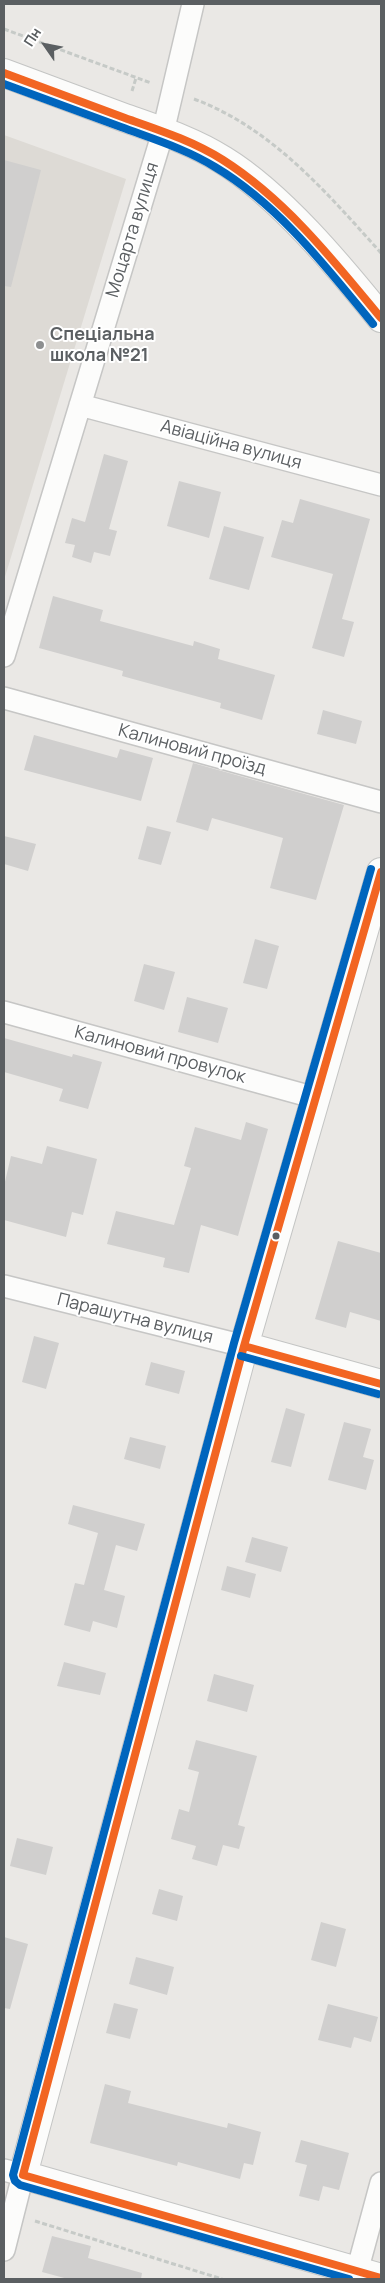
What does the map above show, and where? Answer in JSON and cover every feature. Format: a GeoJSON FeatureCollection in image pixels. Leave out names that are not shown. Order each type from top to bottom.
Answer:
{"type":"FeatureCollection","features":[{"type":"Feature","properties":{"kind":"main road"},"geometry":{"type":"LineString","coordinates":[[4,73],[163,132],[218,157],[260,187],[312,239],[381,318]]}},
{"type":"Feature","properties":{"kind":"main road"},"geometry":{"type":"LineString","coordinates":[[365,2276],[13,2172],[244,1346],[381,872]]}},
{"type":"Feature","properties":{"kind":"main road","name":"Парашутна вулиця"},"geometry":{"type":"LineString","coordinates":[[244,1346],[381,1384]]}},
{"type":"Feature","properties":{"kind":"street","name":"Моцарта вулиця"},"geometry":{"type":"LineString","coordinates":[[4,656],[163,132],[193,4]]}},
{"type":"Feature","properties":{"kind":"street","name":"Авіаційна вулиця"},"geometry":{"type":"LineString","coordinates":[[80,405],[381,485]]}},
{"type":"Feature","properties":{"kind":"street","name":"Калиновий проїзд"},"geometry":{"type":"LineString","coordinates":[[4,698],[381,802]]}},
{"type":"Feature","properties":{"kind":"street","name":"Калиновий провулок"},"geometry":{"type":"LineString","coordinates":[[4,1012],[316,1098]]}},
{"type":"Feature","properties":{"kind":"street","name":"Парашутна вулиця"},"geometry":{"type":"LineString","coordinates":[[4,1286],[244,1346]]}},
{"type":"Feature","properties":{"kind":"street"},"geometry":{"type":"LineString","coordinates":[[4,2250],[13,2214],[13,2172]]}},
{"type":"Feature","properties":{"kind":"street"},"geometry":{"type":"LineString","coordinates":[[365,2276],[381,2183]]}},
{"type":"Feature","properties":{"kind":"path"},"geometry":{"type":"LineString","coordinates":[[4,29],[136,78],[131,94]]}},
{"type":"Feature","properties":{"kind":"path"},"geometry":{"type":"LineString","coordinates":[[173,91],[224,113],[268,140],[305,173],[381,253]]}},
{"type":"Feature","properties":{"kind":"path"},"geometry":{"type":"LineString","coordinates":[[13,2214],[222,2279]]}},
{"type":"Feature","properties":{"kind":"shaded area","name":"Спеціальна школа №21"},"geometry":{"type":"Polygon","coordinates":[[[4,135],[126,179],[4,580],[4,135]]]}},
{"type":"Feature","properties":{"kind":"building"},"geometry":{"type":"Polygon","coordinates":[[[4,160],[41,170],[11,287],[4,286],[4,160]]]}},
{"type":"Feature","properties":{"kind":"building"},"geometry":{"type":"Polygon","coordinates":[[[104,454],[128,461],[109,529],[117,531],[110,556],[94,552],[91,563],[72,557],[75,545],[65,543],[72,518],[85,522],[104,454]]]}},
{"type":"Feature","properties":{"kind":"building"},"geometry":{"type":"Polygon","coordinates":[[[179,481],[221,492],[209,538],[167,526],[179,481]]]}},
{"type":"Feature","properties":{"kind":"building"},"geometry":{"type":"Polygon","coordinates":[[[300,499],[370,519],[342,619],[354,622],[344,657],[312,648],[333,574],[271,557],[282,520],[293,523],[300,499]]]}},
{"type":"Feature","properties":{"kind":"building"},"geometry":{"type":"Polygon","coordinates":[[[224,526],[264,537],[249,590],[209,579],[224,526]]]}},
{"type":"Feature","properties":{"kind":"building"},"geometry":{"type":"Polygon","coordinates":[[[53,596],[103,610],[100,621],[193,646],[194,641],[220,649],[218,659],[275,675],[262,720],[220,708],[221,703],[122,676],[123,671],[39,648],[53,596]]]}},
{"type":"Feature","properties":{"kind":"building"},"geometry":{"type":"Polygon","coordinates":[[[323,710],[362,721],[356,744],[317,734],[323,710]]]}},
{"type":"Feature","properties":{"kind":"building"},"geometry":{"type":"Polygon","coordinates":[[[34,735],[117,758],[120,749],[153,758],[141,801],[24,770],[34,735]]]}},
{"type":"Feature","properties":{"kind":"building"},"geometry":{"type":"Polygon","coordinates":[[[193,763],[344,805],[316,900],[270,888],[283,838],[212,818],[208,831],[176,822],[193,763]]]}},
{"type":"Feature","properties":{"kind":"building"},"geometry":{"type":"Polygon","coordinates":[[[147,826],[171,832],[161,865],[138,859],[147,826]]]}},
{"type":"Feature","properties":{"kind":"building"},"geometry":{"type":"Polygon","coordinates":[[[4,836],[36,844],[28,871],[4,864],[4,836]]]}},
{"type":"Feature","properties":{"kind":"building"},"geometry":{"type":"Polygon","coordinates":[[[255,939],[279,946],[267,989],[243,983],[255,939]]]}},
{"type":"Feature","properties":{"kind":"building"},"geometry":{"type":"Polygon","coordinates":[[[144,964],[175,972],[164,1010],[134,1001],[144,964]]]}},
{"type":"Feature","properties":{"kind":"building"},"geometry":{"type":"Polygon","coordinates":[[[187,997],[228,1008],[218,1043],[178,1032],[187,997]]]}},
{"type":"Feature","properties":{"kind":"building"},"geometry":{"type":"Polygon","coordinates":[[[4,1038],[72,1057],[73,1054],[102,1062],[88,1109],[59,1101],[63,1089],[4,1072],[4,1038]]]}},
{"type":"Feature","properties":{"kind":"building"},"geometry":{"type":"Polygon","coordinates":[[[246,1122],[268,1129],[238,1236],[201,1225],[189,1273],[163,1267],[165,1258],[107,1244],[116,1211],[174,1225],[191,1168],[184,1166],[195,1127],[241,1140],[246,1122]]]}},
{"type":"Feature","properties":{"kind":"building"},"geometry":{"type":"Polygon","coordinates":[[[47,1146],[97,1159],[83,1215],[72,1212],[66,1237],[4,1220],[4,1186],[11,1156],[42,1164],[47,1146]]]}},
{"type":"Feature","properties":{"kind":"building"},"geometry":{"type":"Polygon","coordinates":[[[338,1241],[381,1253],[381,1321],[350,1312],[346,1328],[315,1319],[338,1241]]]}},
{"type":"Feature","properties":{"kind":"building"},"geometry":{"type":"Polygon","coordinates":[[[34,1336],[59,1343],[46,1389],[22,1382],[34,1336]]]}},
{"type":"Feature","properties":{"kind":"building"},"geometry":{"type":"Polygon","coordinates":[[[151,1362],[185,1371],[179,1394],[145,1385],[151,1362]]]}},
{"type":"Feature","properties":{"kind":"building"},"geometry":{"type":"Polygon","coordinates":[[[286,1408],[305,1414],[291,1467],[271,1462],[286,1408]]]}},
{"type":"Feature","properties":{"kind":"building"},"geometry":{"type":"Polygon","coordinates":[[[344,1422],[371,1429],[363,1457],[374,1460],[366,1490],[328,1480],[344,1422]]]}},
{"type":"Feature","properties":{"kind":"building"},"geometry":{"type":"Polygon","coordinates":[[[130,1437],[166,1446],[160,1469],[124,1459],[130,1437]]]}},
{"type":"Feature","properties":{"kind":"building"},"geometry":{"type":"Polygon","coordinates":[[[73,1505],[145,1524],[137,1551],[116,1545],[104,1590],[125,1596],[117,1628],[93,1621],[90,1632],[64,1625],[75,1583],[84,1585],[98,1533],[68,1524],[73,1505]]]}},
{"type":"Feature","properties":{"kind":"building"},"geometry":{"type":"Polygon","coordinates":[[[252,1537],[288,1547],[281,1572],[245,1562],[252,1537]]]}},
{"type":"Feature","properties":{"kind":"building"},"geometry":{"type":"Polygon","coordinates":[[[227,1566],[256,1574],[250,1598],[221,1590],[227,1566]]]}},
{"type":"Feature","properties":{"kind":"building"},"geometry":{"type":"Polygon","coordinates":[[[64,1662],[106,1673],[100,1695],[57,1686],[64,1662]]]}},
{"type":"Feature","properties":{"kind":"building"},"geometry":{"type":"Polygon","coordinates":[[[214,1674],[254,1685],[247,1712],[207,1701],[214,1674]]]}},
{"type":"Feature","properties":{"kind":"building"},"geometry":{"type":"Polygon","coordinates":[[[196,1740],[257,1756],[238,1825],[245,1827],[239,1849],[223,1845],[217,1866],[192,1859],[196,1846],[171,1839],[179,1809],[189,1812],[199,1772],[188,1769],[196,1740]]]}},
{"type":"Feature","properties":{"kind":"building"},"geometry":{"type":"Polygon","coordinates":[[[17,1838],[53,1847],[46,1875],[10,1866],[17,1838]]]}},
{"type":"Feature","properties":{"kind":"building"},"geometry":{"type":"Polygon","coordinates":[[[159,1889],[183,1896],[177,1921],[152,1914],[159,1889]]]}},
{"type":"Feature","properties":{"kind":"building"},"geometry":{"type":"Polygon","coordinates":[[[321,1922],[346,1929],[336,1967],[311,1960],[321,1922]]]}},
{"type":"Feature","properties":{"kind":"building"},"geometry":{"type":"Polygon","coordinates":[[[4,1937],[28,1944],[10,2009],[4,2008],[4,1937]]]}},
{"type":"Feature","properties":{"kind":"building"},"geometry":{"type":"Polygon","coordinates":[[[136,1957],[174,1967],[167,1995],[129,1984],[136,1957]]]}},
{"type":"Feature","properties":{"kind":"building"},"geometry":{"type":"Polygon","coordinates":[[[114,2003],[138,2009],[130,2039],[106,2033],[114,2003]]]}},
{"type":"Feature","properties":{"kind":"building"},"geometry":{"type":"Polygon","coordinates":[[[328,2004],[378,2017],[371,2042],[354,2037],[351,2048],[318,2040],[328,2004]]]}},
{"type":"Feature","properties":{"kind":"building"},"geometry":{"type":"Polygon","coordinates":[[[105,2084],[131,2091],[128,2103],[227,2128],[228,2123],[261,2132],[253,2165],[244,2163],[240,2179],[178,2162],[177,2166],[90,2143],[105,2084]]]}},
{"type":"Feature","properties":{"kind":"building"},"geometry":{"type":"Polygon","coordinates":[[[301,2140],[349,2153],[339,2190],[323,2186],[319,2201],[299,2196],[307,2165],[295,2162],[301,2140]]]}},
{"type":"Feature","properties":{"kind":"building"},"geometry":{"type":"Polygon","coordinates":[[[52,2236],[91,2246],[88,2258],[142,2273],[141,2279],[68,2279],[42,2272],[52,2236]]]}},
{"type":"Feature","properties":{"kind":"transit line"},"geometry":{"type":"LineString","coordinates":[[4,73],[176,136],[223,160],[246,176],[288,213],[327,254],[381,318]]}},
{"type":"Feature","properties":{"kind":"transit line"},"geometry":{"type":"LineString","coordinates":[[4,84],[169,145],[215,167],[238,182],[281,219],[320,260],[373,324]]}},
{"type":"Feature","properties":{"kind":"transit line"},"geometry":{"type":"LineString","coordinates":[[349,2279],[20,2185],[15,2181],[13,2175],[234,1343],[371,869]]}},
{"type":"Feature","properties":{"kind":"transit line"},"geometry":{"type":"LineString","coordinates":[[381,872],[244,1346],[23,2175],[381,2278]]}},
{"type":"Feature","properties":{"kind":"transit line"},"geometry":{"type":"LineString","coordinates":[[244,1346],[381,1384]]}},
{"type":"Feature","properties":{"kind":"transit line"},"geometry":{"type":"LineString","coordinates":[[241,1356],[378,1394]]}},
{"type":"Feature","properties":{"kind":"place","name":"Спеціальна школа №21"},"geometry":{"type":"Point","coordinates":[40,345]}}]}
